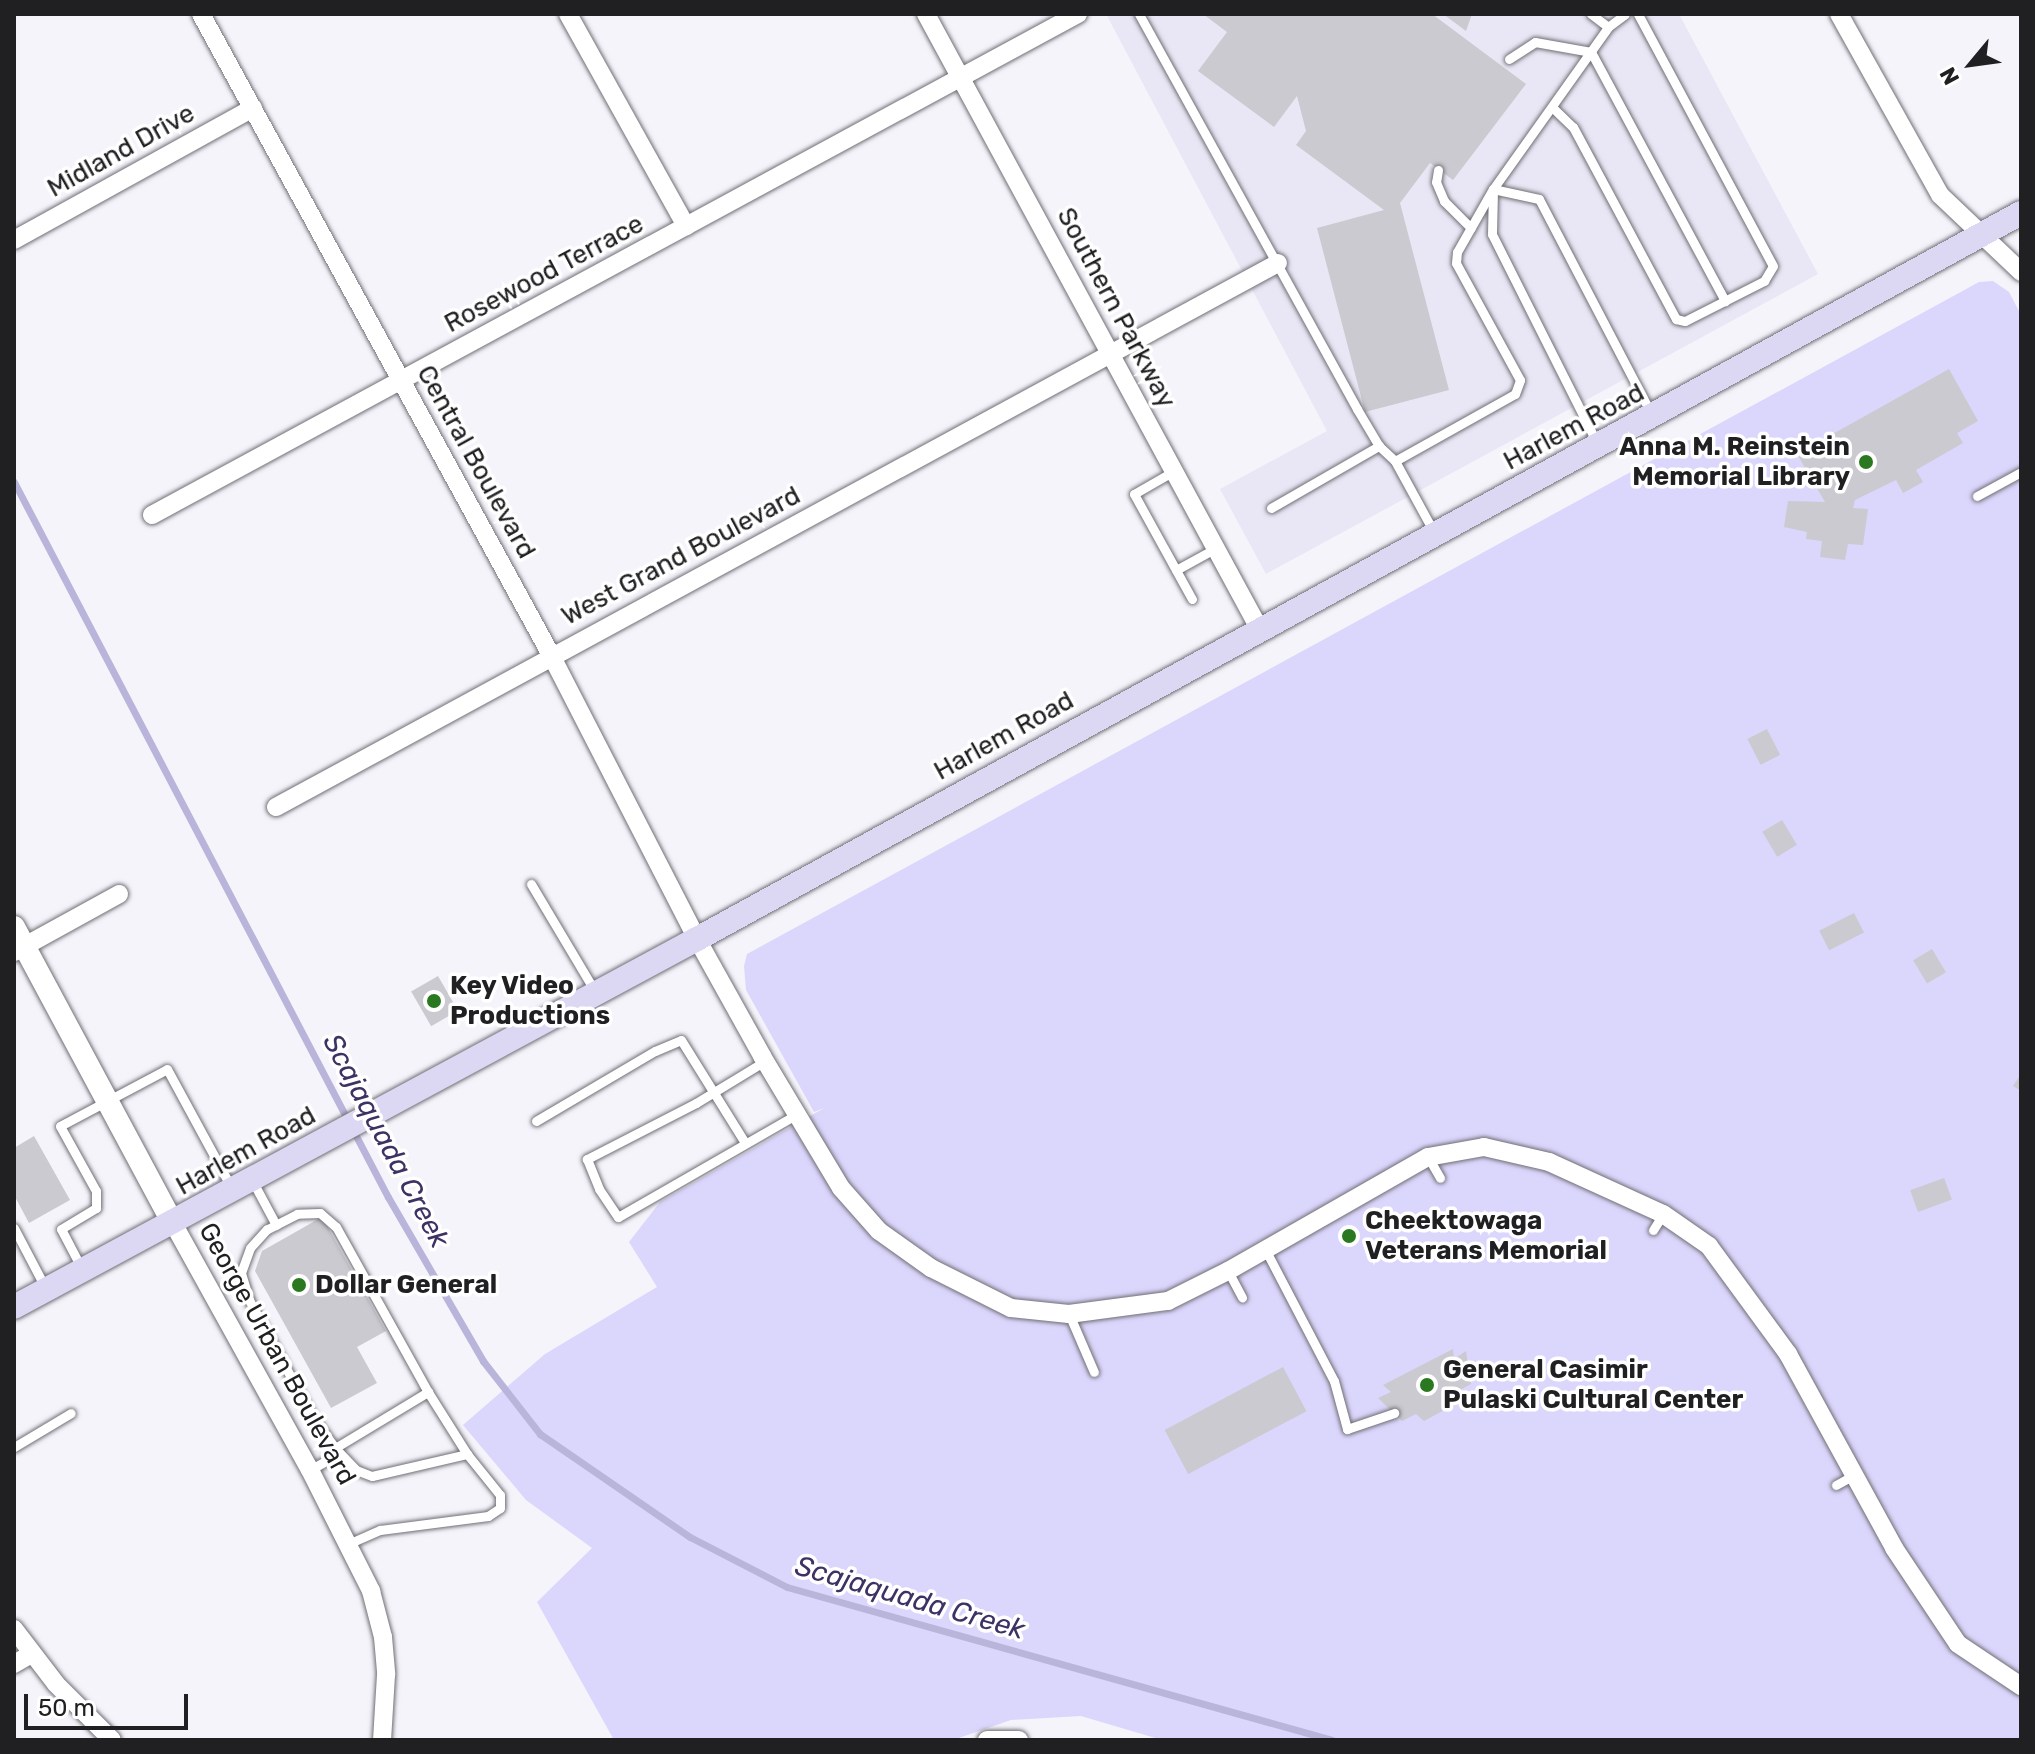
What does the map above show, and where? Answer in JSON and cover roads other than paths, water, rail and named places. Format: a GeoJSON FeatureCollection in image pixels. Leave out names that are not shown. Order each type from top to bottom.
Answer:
{"type":"FeatureCollection","features":[{"type":"Feature","properties":{"kind":"main road","name":"Harlem Road"},"geometry":{"type":"LineString","coordinates":[[14,1307],[697,939],[1259,628],[1652,417],[2021,213]]}},
{"type":"Feature","properties":{"kind":"street","name":"Central Boulevard"},"geometry":{"type":"LineString","coordinates":[[201,14],[551,655],[697,939],[841,1188],[879,1231],[931,1268],[1011,1308],[1069,1314],[1168,1301],[1228,1271],[1428,1157],[1484,1147],[1549,1162],[1658,1222],[1714,1243],[1792,1351],[1894,1548],[1958,1644],[2021,1686]]}},
{"type":"Feature","properties":{"kind":"street"},"geometry":{"type":"LineString","coordinates":[[568,14],[686,226]]}},
{"type":"Feature","properties":{"kind":"street","name":"Southern Parkway"},"geometry":{"type":"LineString","coordinates":[[926,14],[1259,628]]}},
{"type":"Feature","properties":{"kind":"street","name":"Rosewood Terrace"},"geometry":{"type":"LineString","coordinates":[[152,515],[1078,14]]}},
{"type":"Feature","properties":{"kind":"street"},"geometry":{"type":"LineString","coordinates":[[1839,14],[1940,195],[2021,272]]}},
{"type":"Feature","properties":{"kind":"street","name":"Midland Drive"},"geometry":{"type":"LineString","coordinates":[[14,240],[253,108]]}},
{"type":"Feature","properties":{"kind":"street","name":"West Grand Boulevard"},"geometry":{"type":"LineString","coordinates":[[276,807],[1278,263]]}},
{"type":"Feature","properties":{"kind":"street"},"geometry":{"type":"LineString","coordinates":[[18,942],[119,894]]}},
{"type":"Feature","properties":{"kind":"street","name":"George Urban Boulevard"},"geometry":{"type":"LineString","coordinates":[[18,942],[310,1470],[371,1591],[383,1637],[386,1675],[382,1740]]}},
{"type":"Feature","properties":{"kind":"street"},"geometry":{"type":"LineString","coordinates":[[14,1629],[56,1684],[112,1740]]}},
{"type":"Feature","properties":{"kind":"street"},"geometry":{"type":"LineString","coordinates":[[14,1664],[31,1654]]}},
{"type":"Feature","properties":{"kind":"street"},"geometry":{"type":"LineString","coordinates":[[987,1740],[1019,1740]]}},
{"type":"Feature","properties":{"kind":"lane"},"geometry":{"type":"LineString","coordinates":[[1139,14],[1379,446],[1395,461],[1435,534]]}},
{"type":"Feature","properties":{"kind":"lane"},"geometry":{"type":"LineString","coordinates":[[1591,14],[1608,27]]}},
{"type":"Feature","properties":{"kind":"lane"},"geometry":{"type":"LineString","coordinates":[[1395,461],[1515,394],[1520,380],[1456,263],[1457,252],[1493,189],[1608,27],[1625,14]]}},
{"type":"Feature","properties":{"kind":"lane"},"geometry":{"type":"LineString","coordinates":[[1553,108],[1573,127],[1676,319],[1685,321],[1764,281],[1773,266],[1638,14]]}},
{"type":"Feature","properties":{"kind":"lane"},"geometry":{"type":"LineString","coordinates":[[1509,59],[1535,42],[1591,52]]}},
{"type":"Feature","properties":{"kind":"lane"},"geometry":{"type":"LineString","coordinates":[[1591,52],[1725,301]]}},
{"type":"Feature","properties":{"kind":"lane"},"geometry":{"type":"LineString","coordinates":[[1438,170],[1436,182],[1444,201],[1471,228]]}},
{"type":"Feature","properties":{"kind":"lane"},"geometry":{"type":"LineString","coordinates":[[1493,189],[1539,199],[1652,417]]}},
{"type":"Feature","properties":{"kind":"lane"},"geometry":{"type":"LineString","coordinates":[[1493,189],[1492,234],[1598,446]]}},
{"type":"Feature","properties":{"kind":"lane"},"geometry":{"type":"LineString","coordinates":[[1271,508],[1379,446]]}},
{"type":"Feature","properties":{"kind":"lane"},"geometry":{"type":"LineString","coordinates":[[1174,471],[1134,494],[1192,599]]}},
{"type":"Feature","properties":{"kind":"lane"},"geometry":{"type":"LineString","coordinates":[[1977,496],[2021,472]]}},
{"type":"Feature","properties":{"kind":"lane"},"geometry":{"type":"LineString","coordinates":[[1176,570],[1216,548]]}},
{"type":"Feature","properties":{"kind":"lane"},"geometry":{"type":"LineString","coordinates":[[531,884],[596,993]]}},
{"type":"Feature","properties":{"kind":"lane"},"geometry":{"type":"LineString","coordinates":[[536,1121],[655,1051],[681,1040],[745,1143]]}},
{"type":"Feature","properties":{"kind":"lane"},"geometry":{"type":"LineString","coordinates":[[765,1061],[587,1159],[599,1189],[618,1217],[797,1114]]}},
{"type":"Feature","properties":{"kind":"lane"},"geometry":{"type":"LineString","coordinates":[[83,1271],[61,1229],[96,1208],[96,1191],[60,1126],[167,1069],[242,1185],[276,1225]]}},
{"type":"Feature","properties":{"kind":"lane"},"geometry":{"type":"LineString","coordinates":[[1428,1157],[1440,1178]]}},
{"type":"Feature","properties":{"kind":"lane"},"geometry":{"type":"LineString","coordinates":[[348,1544],[380,1530],[488,1516],[500,1508],[500,1495],[467,1454],[428,1392],[336,1227],[320,1213],[297,1214],[267,1229],[250,1248],[241,1273],[249,1300],[312,1416],[335,1448],[356,1470],[372,1476],[467,1454]]}},
{"type":"Feature","properties":{"kind":"lane"},"geometry":{"type":"LineString","coordinates":[[14,1228],[47,1290]]}},
{"type":"Feature","properties":{"kind":"lane"},"geometry":{"type":"LineString","coordinates":[[1265,1249],[1334,1381],[1347,1429],[1394,1413]]}},
{"type":"Feature","properties":{"kind":"lane"},"geometry":{"type":"LineString","coordinates":[[1228,1271],[1242,1297]]}},
{"type":"Feature","properties":{"kind":"lane"},"geometry":{"type":"LineString","coordinates":[[1069,1314],[1094,1372]]}},
{"type":"Feature","properties":{"kind":"lane"},"geometry":{"type":"LineString","coordinates":[[310,1470],[327,1460],[335,1448],[428,1392]]}},
{"type":"Feature","properties":{"kind":"lane"},"geometry":{"type":"LineString","coordinates":[[14,1447],[71,1413]]}},
{"type":"Feature","properties":{"kind":"lane"},"geometry":{"type":"LineString","coordinates":[[1836,1485],[1854,1475]]}},
{"type":"Feature","properties":{"kind":"waterway","name":"Scajaquada Creek"},"geometry":{"type":"LineString","coordinates":[[14,482],[388,1197],[483,1361],[540,1434],[690,1537],[787,1587],[1332,1740]]}},
{"type":"Feature","properties":{"kind":"place","name":"Anna M. Reinstein Memorial Library"},"geometry":{"type":"Point","coordinates":[1866,462]}},
{"type":"Feature","properties":{"kind":"place","name":"Key Video Productions"},"geometry":{"type":"Point","coordinates":[434,1001]}},
{"type":"Feature","properties":{"kind":"place","name":"Cheektowaga Veterans Memorial"},"geometry":{"type":"Point","coordinates":[1349,1236]}},
{"type":"Feature","properties":{"kind":"place","name":"Dollar General"},"geometry":{"type":"Point","coordinates":[299,1285]}},
{"type":"Feature","properties":{"kind":"place","name":"General Casimir Pulaski Cultural Center"},"geometry":{"type":"Point","coordinates":[1427,1385]}}]}
